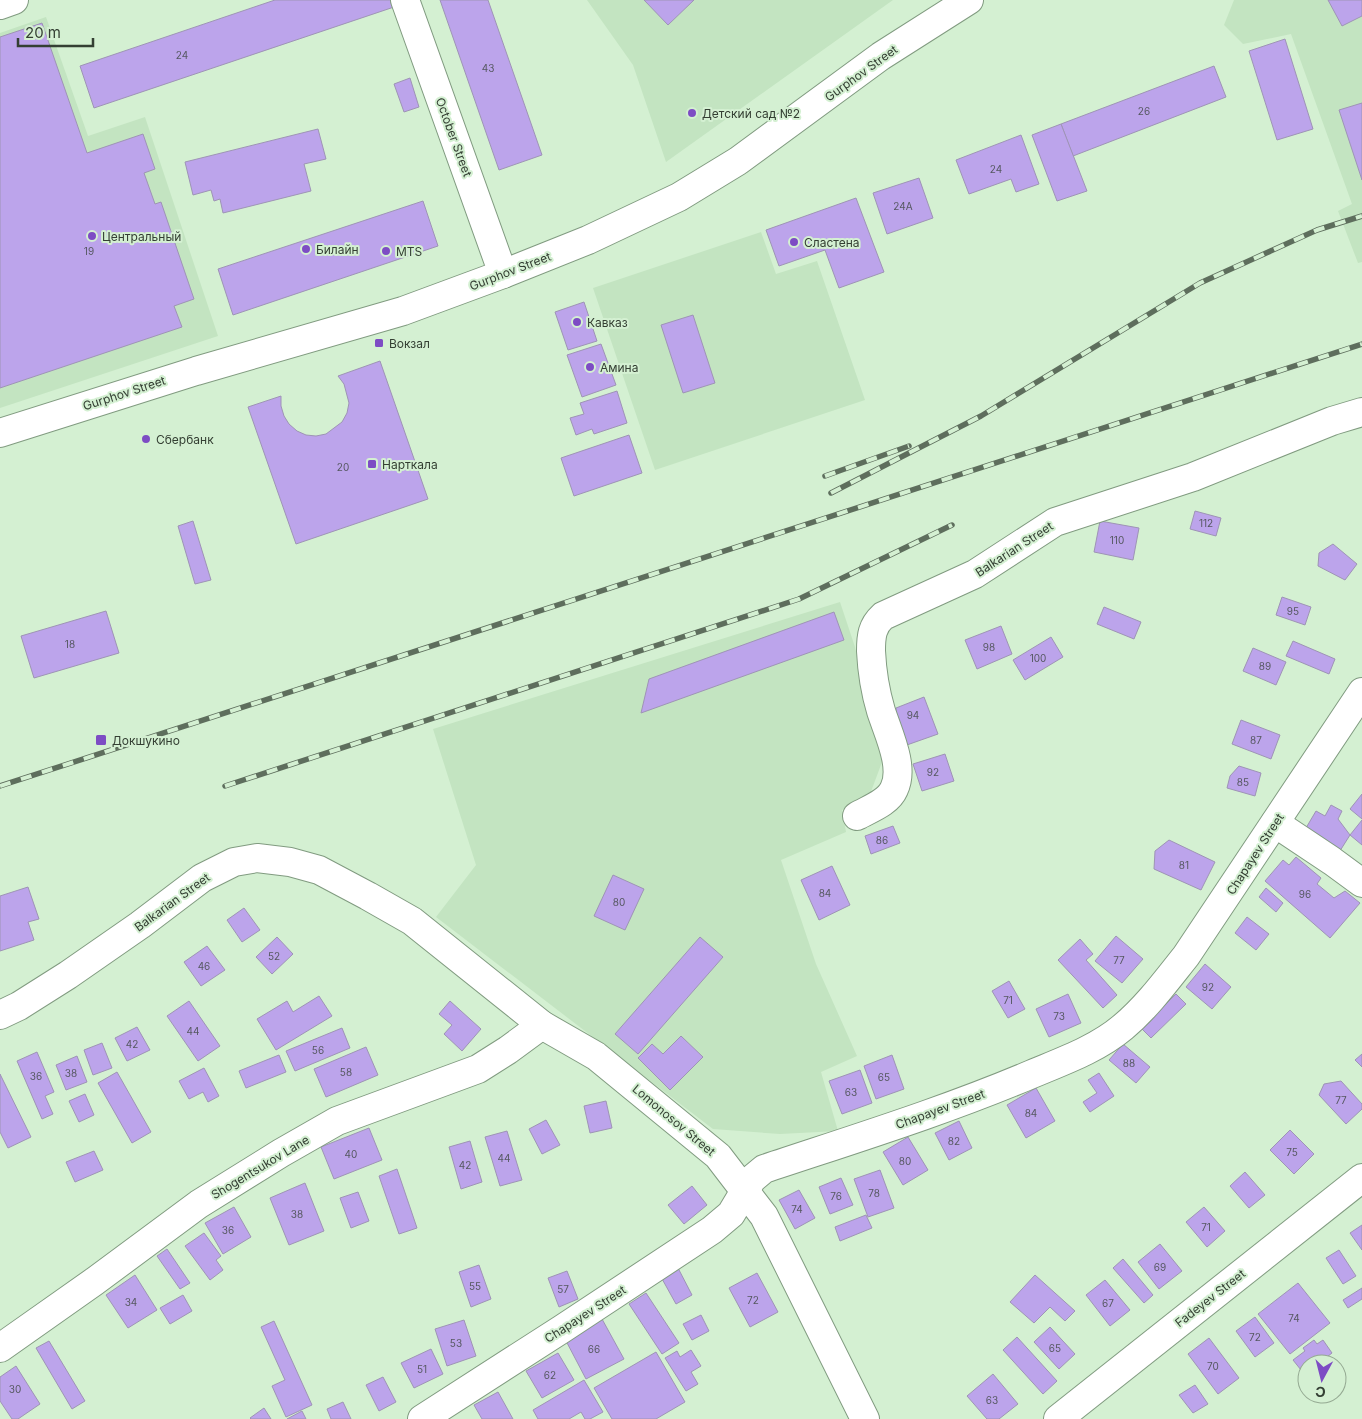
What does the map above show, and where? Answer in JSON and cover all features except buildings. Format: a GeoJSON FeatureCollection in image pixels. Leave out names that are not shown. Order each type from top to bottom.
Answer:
{"type":"FeatureCollection","features":[{"type":"Feature","properties":{"kind":"street"},"geometry":{"type":"LineString","coordinates":[[0,5],[14,0]]}},
{"type":"Feature","properties":{"kind":"street","name":"October Street"},"geometry":{"type":"LineString","coordinates":[[406,0],[503,274]]}},
{"type":"Feature","properties":{"kind":"street","name":"Gurphov Street"},"geometry":{"type":"LineString","coordinates":[[0,433],[196,371],[404,311],[588,240],[679,197],[738,161],[881,56],[969,0]]}},
{"type":"Feature","properties":{"kind":"street","name":"Balkarian Street"},"geometry":{"type":"LineString","coordinates":[[857,816],[886,800],[894,790],[897,779],[895,753],[881,711],[872,672],[871,642],[875,623],[883,616],[975,574],[1055,522],[1193,476],[1332,421],[1362,412]]}},
{"type":"Feature","properties":{"kind":"street","name":"Chapayev Street"},"geometry":{"type":"LineString","coordinates":[[422,1419],[570,1325],[712,1230],[731,1214],[752,1179],[764,1169],[952,1105],[1013,1082],[1072,1057],[1099,1043],[1123,1027],[1155,994],[1186,956],[1362,692]]}},
{"type":"Feature","properties":{"kind":"street"},"geometry":{"type":"LineString","coordinates":[[1275,823],[1362,883]]}},
{"type":"Feature","properties":{"kind":"street","name":"Balkarian Street"},"geometry":{"type":"LineString","coordinates":[[0,1015],[19,1006],[68,975],[140,925],[202,878],[234,862],[257,858],[290,862],[319,870],[412,921]]}},
{"type":"Feature","properties":{"kind":"street","name":"Lomonosov Street"},"geometry":{"type":"LineString","coordinates":[[412,921],[542,1025],[596,1056],[718,1156],[764,1216],[865,1419]]}},
{"type":"Feature","properties":{"kind":"street","name":"Shogentsukov Lane"},"geometry":{"type":"LineString","coordinates":[[0,1348],[199,1204],[282,1153],[337,1121],[478,1069],[542,1025]]}},
{"type":"Feature","properties":{"kind":"street","name":"Fadeyev Street"},"geometry":{"type":"LineString","coordinates":[[1058,1419],[1362,1178]]}},
{"type":"Feature","properties":{"kind":"shaded area","name":"Детский сад №2"},"geometry":{"type":"Polygon","coordinates":[[[587,0],[893,0],[666,162],[633,65],[587,0]]]}},
{"type":"Feature","properties":{"kind":"shaded area"},"geometry":{"type":"Polygon","coordinates":[[[1234,0],[1362,0],[1362,262],[1358,263],[1338,211],[1352,204],[1291,34],[1243,44],[1224,25],[1234,0]]]}},
{"type":"Feature","properties":{"kind":"shaded area","name":"Центральный"},"geometry":{"type":"Polygon","coordinates":[[[46,17],[88,136],[145,117],[218,336],[0,408],[0,33],[46,17]]]}},
{"type":"Feature","properties":{"kind":"shaded area"},"geometry":{"type":"Polygon","coordinates":[[[761,232],[776,274],[817,261],[865,400],[655,470],[593,288],[761,232]]]}},
{"type":"Feature","properties":{"kind":"shaded area"},"geometry":{"type":"Polygon","coordinates":[[[840,602],[855,647],[882,762],[869,797],[842,810],[846,832],[781,860],[816,964],[857,1056],[821,1072],[838,1131],[780,1134],[713,1129],[436,917],[476,865],[433,729],[840,602]]]}},
{"type":"Feature","properties":{"kind":"railway"},"geometry":{"type":"LineString","coordinates":[[831,493],[981,416],[1200,283],[1317,230],[1362,216]]}},
{"type":"Feature","properties":{"kind":"railway"},"geometry":{"type":"LineString","coordinates":[[0,786],[1362,344]]}},
{"type":"Feature","properties":{"kind":"railway"},"geometry":{"type":"LineString","coordinates":[[825,476],[909,446]]}},
{"type":"Feature","properties":{"kind":"railway"},"geometry":{"type":"LineString","coordinates":[[225,786],[799,599],[952,525]]}},
{"type":"Feature","properties":{"kind":"place","name":"Детский сад №2"},"geometry":{"type":"Point","coordinates":[692,113]}},
{"type":"Feature","properties":{"kind":"place","name":"Центральный"},"geometry":{"type":"Point","coordinates":[92,236]}},
{"type":"Feature","properties":{"kind":"place","name":"Сластена"},"geometry":{"type":"Point","coordinates":[794,242]}},
{"type":"Feature","properties":{"kind":"place","name":"Билайн"},"geometry":{"type":"Point","coordinates":[306,249]}},
{"type":"Feature","properties":{"kind":"place","name":"MTS"},"geometry":{"type":"Point","coordinates":[386,251]}},
{"type":"Feature","properties":{"kind":"place","name":"Кавказ"},"geometry":{"type":"Point","coordinates":[577,322]}},
{"type":"Feature","properties":{"kind":"place","name":"Вокзал"},"geometry":{"type":"Point","coordinates":[379,343]}},
{"type":"Feature","properties":{"kind":"place","name":"Амина"},"geometry":{"type":"Point","coordinates":[590,367]}},
{"type":"Feature","properties":{"kind":"place","name":"Сбербанк"},"geometry":{"type":"Point","coordinates":[146,439]}},
{"type":"Feature","properties":{"kind":"place","name":"Нарткала"},"geometry":{"type":"Point","coordinates":[372,464]}},
{"type":"Feature","properties":{"kind":"place","name":"Докшукино"},"geometry":{"type":"Point","coordinates":[101,740]}}]}
